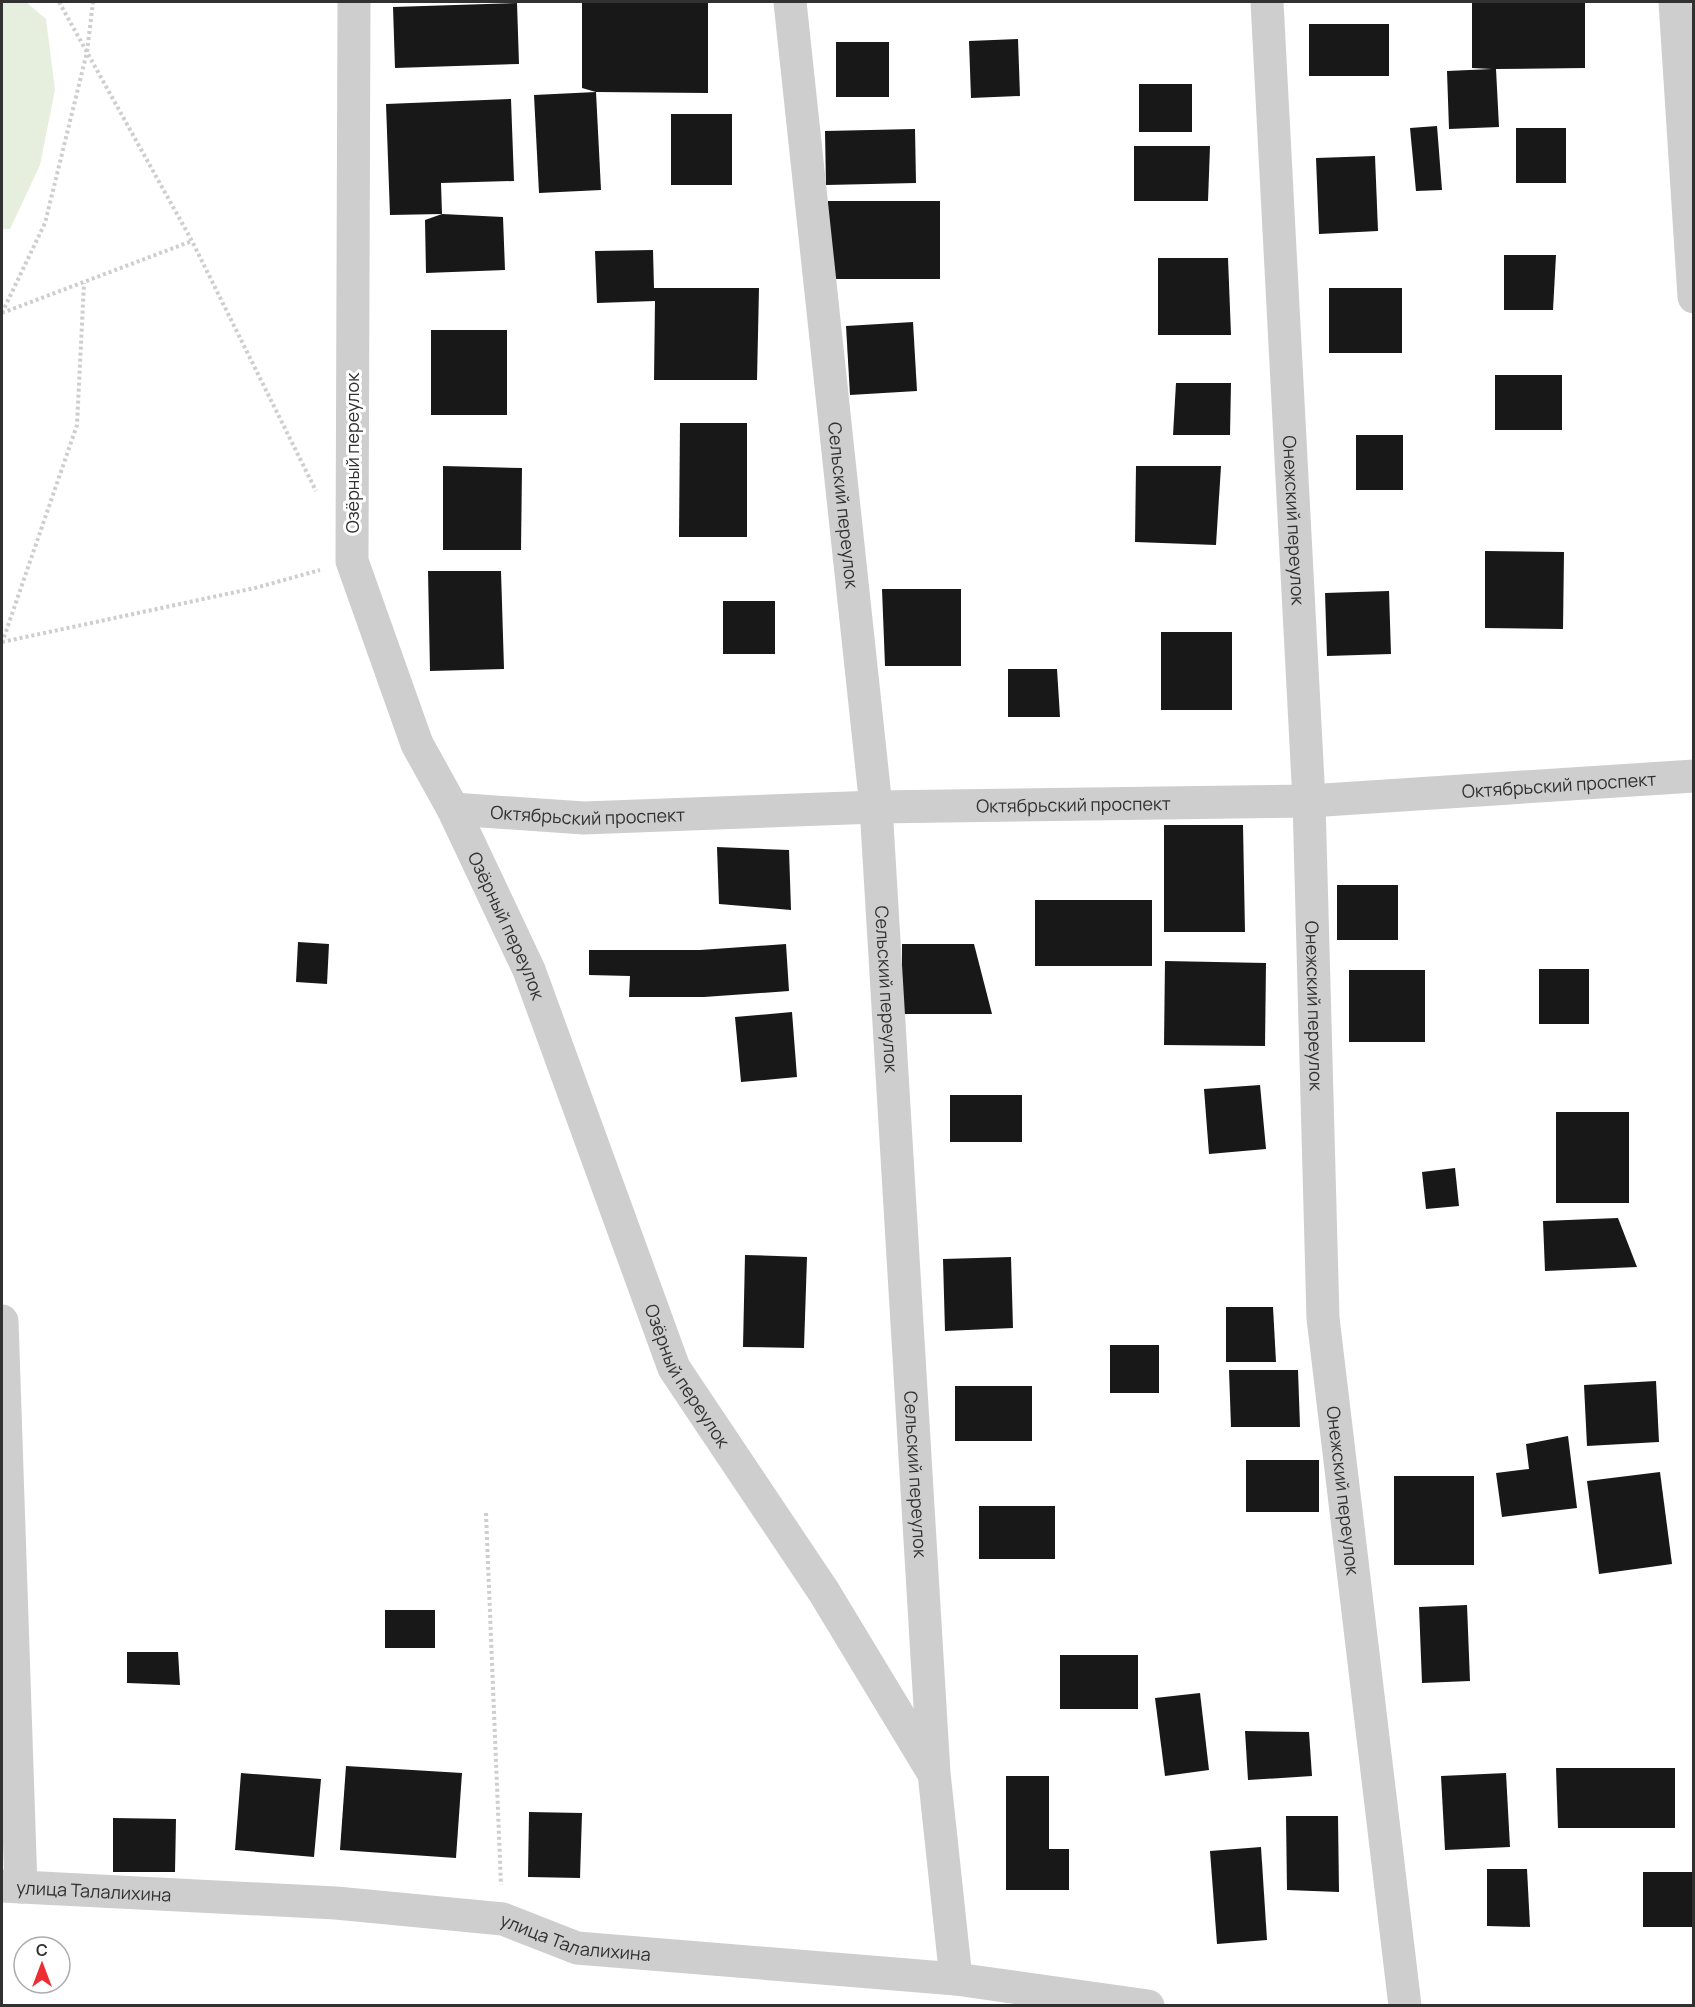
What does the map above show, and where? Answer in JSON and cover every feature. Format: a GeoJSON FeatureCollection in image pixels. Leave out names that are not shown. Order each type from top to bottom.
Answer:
{"type":"FeatureCollection","features":[{"type":"Feature","properties":{"kind":"street","name":"Озёрный переулок"},"geometry":{"type":"LineString","coordinates":[[354,2],[352,561],[417,744],[453,809],[529,970],[674,1368],[824,1592],[934,1773]]}},
{"type":"Feature","properties":{"kind":"street","name":"Сельский переулок"},"geometry":{"type":"LineString","coordinates":[[790,2],[876,807],[934,1773],[956,1979]]}},
{"type":"Feature","properties":{"kind":"street","name":"Онежский переулок"},"geometry":{"type":"LineString","coordinates":[[1268,2],[1309,801],[1323,1317],[1405,2006]]}},
{"type":"Feature","properties":{"kind":"street"},"geometry":{"type":"LineString","coordinates":[[1675,2],[1694,297]]}},
{"type":"Feature","properties":{"kind":"street","name":"Октябрьский проспект"},"geometry":{"type":"LineString","coordinates":[[453,809],[585,818],[876,807],[1309,801],[1694,776]]}},
{"type":"Feature","properties":{"kind":"street"},"geometry":{"type":"LineString","coordinates":[[2,1321],[11,1887]]}},
{"type":"Feature","properties":{"kind":"street","name":"улица Талалихина"},"geometry":{"type":"LineString","coordinates":[[11,1887],[336,1903],[503,1919],[577,1948],[956,1979],[1148,2006]]}},
{"type":"Feature","properties":{"kind":"path"},"geometry":{"type":"LineString","coordinates":[[59,2],[192,241],[319,498]]}},
{"type":"Feature","properties":{"kind":"path"},"geometry":{"type":"LineString","coordinates":[[2,313],[45,223],[87,52],[93,2]]}},
{"type":"Feature","properties":{"kind":"path"},"geometry":{"type":"LineString","coordinates":[[2,313],[84,284],[192,241]]}},
{"type":"Feature","properties":{"kind":"path"},"geometry":{"type":"LineString","coordinates":[[2,642],[77,425],[84,284]]}},
{"type":"Feature","properties":{"kind":"path"},"geometry":{"type":"LineString","coordinates":[[2,642],[255,588],[352,561]]}},
{"type":"Feature","properties":{"kind":"path"},"geometry":{"type":"LineString","coordinates":[[486,1514],[503,1919]]}},
{"type":"Feature","properties":{"kind":"green space"},"geometry":{"type":"Polygon","coordinates":[[[2,2],[26,2],[46,19],[55,90],[40,165],[10,229],[2,229],[2,2]]]}},
{"type":"Feature","properties":{"kind":"building"},"geometry":{"type":"Polygon","coordinates":[[[582,2],[708,2],[708,93],[596,92],[582,88],[582,2]]]}},
{"type":"Feature","properties":{"kind":"building"},"geometry":{"type":"Polygon","coordinates":[[[1472,2],[1585,2],[1585,68],[1496,69],[1499,127],[1449,129],[1447,71],[1492,69],[1472,68],[1472,2]]]}},
{"type":"Feature","properties":{"kind":"building"},"geometry":{"type":"Polygon","coordinates":[[[517,3],[519,64],[395,68],[393,7],[517,3]]]}},
{"type":"Feature","properties":{"kind":"building"},"geometry":{"type":"Polygon","coordinates":[[[1309,24],[1389,24],[1389,76],[1309,76],[1309,24]]]}},
{"type":"Feature","properties":{"kind":"building"},"geometry":{"type":"Polygon","coordinates":[[[1018,39],[1020,96],[971,98],[969,41],[1018,39]]]}},
{"type":"Feature","properties":{"kind":"building"},"geometry":{"type":"Polygon","coordinates":[[[836,42],[889,42],[889,97],[836,97],[836,42]]]}},
{"type":"Feature","properties":{"kind":"building"},"geometry":{"type":"Polygon","coordinates":[[[1139,84],[1192,84],[1192,132],[1139,132],[1139,84]]]}},
{"type":"Feature","properties":{"kind":"building"},"geometry":{"type":"Polygon","coordinates":[[[596,92],[601,190],[539,193],[534,95],[596,92]]]}},
{"type":"Feature","properties":{"kind":"building"},"geometry":{"type":"Polygon","coordinates":[[[511,99],[514,181],[441,183],[442,214],[390,215],[386,104],[511,99]]]}},
{"type":"Feature","properties":{"kind":"building"},"geometry":{"type":"Polygon","coordinates":[[[671,114],[732,114],[732,185],[671,185],[671,114]]]}},
{"type":"Feature","properties":{"kind":"building"},"geometry":{"type":"Polygon","coordinates":[[[1437,126],[1442,190],[1416,191],[1410,128],[1437,126]]]}},
{"type":"Feature","properties":{"kind":"building"},"geometry":{"type":"Polygon","coordinates":[[[1516,128],[1566,128],[1566,183],[1516,183],[1516,128]]]}},
{"type":"Feature","properties":{"kind":"building"},"geometry":{"type":"Polygon","coordinates":[[[915,129],[916,183],[826,185],[825,131],[915,129]]]}},
{"type":"Feature","properties":{"kind":"building"},"geometry":{"type":"Polygon","coordinates":[[[1134,146],[1210,146],[1208,201],[1134,201],[1134,146]]]}},
{"type":"Feature","properties":{"kind":"building"},"geometry":{"type":"Polygon","coordinates":[[[1375,156],[1378,231],[1319,234],[1316,158],[1375,156]]]}},
{"type":"Feature","properties":{"kind":"building"},"geometry":{"type":"Polygon","coordinates":[[[828,201],[940,201],[940,279],[827,279],[828,201]]]}},
{"type":"Feature","properties":{"kind":"building"},"geometry":{"type":"Polygon","coordinates":[[[442,214],[503,217],[505,270],[426,273],[425,220],[442,214]]]}},
{"type":"Feature","properties":{"kind":"building"},"geometry":{"type":"Polygon","coordinates":[[[653,250],[654,288],[759,288],[757,380],[654,380],[655,301],[597,303],[595,251],[653,250]]]}},
{"type":"Feature","properties":{"kind":"building"},"geometry":{"type":"Polygon","coordinates":[[[1504,255],[1556,255],[1553,310],[1504,310],[1504,255]]]}},
{"type":"Feature","properties":{"kind":"building"},"geometry":{"type":"Polygon","coordinates":[[[1158,258],[1228,258],[1231,335],[1158,335],[1158,258]]]}},
{"type":"Feature","properties":{"kind":"building"},"geometry":{"type":"Polygon","coordinates":[[[1329,288],[1402,288],[1402,353],[1329,353],[1329,288]]]}},
{"type":"Feature","properties":{"kind":"building"},"geometry":{"type":"Polygon","coordinates":[[[913,322],[917,391],[850,395],[846,326],[913,322]]]}},
{"type":"Feature","properties":{"kind":"building"},"geometry":{"type":"Polygon","coordinates":[[[431,330],[507,330],[507,415],[431,415],[431,330]]]}},
{"type":"Feature","properties":{"kind":"building"},"geometry":{"type":"Polygon","coordinates":[[[1495,375],[1562,375],[1562,430],[1495,430],[1495,375]]]}},
{"type":"Feature","properties":{"kind":"building"},"geometry":{"type":"Polygon","coordinates":[[[1176,383],[1231,383],[1230,435],[1173,435],[1176,383]]]}},
{"type":"Feature","properties":{"kind":"building"},"geometry":{"type":"Polygon","coordinates":[[[680,423],[747,423],[747,537],[679,537],[680,423]]]}},
{"type":"Feature","properties":{"kind":"building"},"geometry":{"type":"Polygon","coordinates":[[[1356,435],[1403,435],[1403,490],[1356,490],[1356,435]]]}},
{"type":"Feature","properties":{"kind":"building"},"geometry":{"type":"Polygon","coordinates":[[[443,466],[522,468],[521,550],[443,550],[443,466]]]}},
{"type":"Feature","properties":{"kind":"building"},"geometry":{"type":"Polygon","coordinates":[[[1136,466],[1221,466],[1216,545],[1135,542],[1136,466]]]}},
{"type":"Feature","properties":{"kind":"building"},"geometry":{"type":"Polygon","coordinates":[[[1485,551],[1564,552],[1563,629],[1485,628],[1485,551]]]}},
{"type":"Feature","properties":{"kind":"building"},"geometry":{"type":"Polygon","coordinates":[[[428,571],[501,571],[504,669],[430,671],[428,571]]]}},
{"type":"Feature","properties":{"kind":"building"},"geometry":{"type":"Polygon","coordinates":[[[882,589],[961,589],[961,666],[885,666],[882,589]]]}},
{"type":"Feature","properties":{"kind":"building"},"geometry":{"type":"Polygon","coordinates":[[[1389,591],[1391,654],[1327,656],[1325,593],[1389,591]]]}},
{"type":"Feature","properties":{"kind":"building"},"geometry":{"type":"Polygon","coordinates":[[[723,601],[775,601],[775,654],[723,654],[723,601]]]}},
{"type":"Feature","properties":{"kind":"building"},"geometry":{"type":"Polygon","coordinates":[[[1161,632],[1232,632],[1232,710],[1161,710],[1161,632]]]}},
{"type":"Feature","properties":{"kind":"building"},"geometry":{"type":"Polygon","coordinates":[[[1008,669],[1057,669],[1060,717],[1008,717],[1008,669]]]}},
{"type":"Feature","properties":{"kind":"building"},"geometry":{"type":"Polygon","coordinates":[[[1164,825],[1243,825],[1245,932],[1164,932],[1164,825]]]}},
{"type":"Feature","properties":{"kind":"building"},"geometry":{"type":"Polygon","coordinates":[[[717,847],[789,850],[791,910],[719,904],[717,847]]]}},
{"type":"Feature","properties":{"kind":"building"},"geometry":{"type":"Polygon","coordinates":[[[1337,885],[1398,885],[1398,940],[1337,940],[1337,885]]]}},
{"type":"Feature","properties":{"kind":"building"},"geometry":{"type":"Polygon","coordinates":[[[1035,900],[1152,900],[1152,966],[1035,966],[1035,900]]]}},
{"type":"Feature","properties":{"kind":"building"},"geometry":{"type":"Polygon","coordinates":[[[298,942],[329,944],[327,984],[296,982],[298,942]]]}},
{"type":"Feature","properties":{"kind":"building"},"geometry":{"type":"Polygon","coordinates":[[[786,944],[789,991],[704,997],[629,997],[630,976],[589,975],[589,950],[700,950],[786,944]]]}},
{"type":"Feature","properties":{"kind":"building"},"geometry":{"type":"Polygon","coordinates":[[[902,944],[974,944],[992,1014],[902,1014],[902,944]]]}},
{"type":"Feature","properties":{"kind":"building"},"geometry":{"type":"Polygon","coordinates":[[[1165,961],[1266,963],[1265,1046],[1164,1045],[1165,961]]]}},
{"type":"Feature","properties":{"kind":"building"},"geometry":{"type":"Polygon","coordinates":[[[1539,969],[1589,969],[1589,1024],[1539,1024],[1539,969]]]}},
{"type":"Feature","properties":{"kind":"building"},"geometry":{"type":"Polygon","coordinates":[[[1349,970],[1425,970],[1425,1042],[1349,1042],[1349,970]]]}},
{"type":"Feature","properties":{"kind":"building"},"geometry":{"type":"Polygon","coordinates":[[[792,1012],[797,1077],[741,1082],[735,1017],[792,1012]]]}},
{"type":"Feature","properties":{"kind":"building"},"geometry":{"type":"Polygon","coordinates":[[[1260,1085],[1266,1149],[1209,1154],[1204,1089],[1260,1085]]]}},
{"type":"Feature","properties":{"kind":"building"},"geometry":{"type":"Polygon","coordinates":[[[950,1095],[1022,1095],[1022,1142],[950,1142],[950,1095]]]}},
{"type":"Feature","properties":{"kind":"building"},"geometry":{"type":"Polygon","coordinates":[[[1556,1112],[1629,1112],[1629,1203],[1556,1203],[1556,1112]]]}},
{"type":"Feature","properties":{"kind":"building"},"geometry":{"type":"Polygon","coordinates":[[[1455,1168],[1459,1206],[1426,1209],[1422,1172],[1455,1168]]]}},
{"type":"Feature","properties":{"kind":"building"},"geometry":{"type":"Polygon","coordinates":[[[1618,1218],[1637,1267],[1545,1271],[1543,1221],[1618,1218]]]}},
{"type":"Feature","properties":{"kind":"building"},"geometry":{"type":"Polygon","coordinates":[[[745,1255],[807,1257],[804,1348],[743,1347],[745,1255]]]}},
{"type":"Feature","properties":{"kind":"building"},"geometry":{"type":"Polygon","coordinates":[[[1011,1257],[1013,1328],[945,1331],[943,1259],[1011,1257]]]}},
{"type":"Feature","properties":{"kind":"building"},"geometry":{"type":"Polygon","coordinates":[[[1226,1307],[1273,1307],[1276,1362],[1226,1362],[1226,1307]]]}},
{"type":"Feature","properties":{"kind":"building"},"geometry":{"type":"Polygon","coordinates":[[[1110,1345],[1159,1345],[1159,1393],[1110,1393],[1110,1345]]]}},
{"type":"Feature","properties":{"kind":"building"},"geometry":{"type":"Polygon","coordinates":[[[1229,1370],[1298,1370],[1300,1427],[1231,1427],[1229,1370]]]}},
{"type":"Feature","properties":{"kind":"building"},"geometry":{"type":"Polygon","coordinates":[[[1656,1381],[1659,1442],[1587,1446],[1584,1385],[1656,1381]]]}},
{"type":"Feature","properties":{"kind":"building"},"geometry":{"type":"Polygon","coordinates":[[[955,1386],[1032,1386],[1032,1441],[955,1441],[955,1386]]]}},
{"type":"Feature","properties":{"kind":"building"},"geometry":{"type":"Polygon","coordinates":[[[1568,1436],[1577,1508],[1502,1517],[1496,1473],[1529,1469],[1526,1444],[1568,1436]]]}},
{"type":"Feature","properties":{"kind":"building"},"geometry":{"type":"Polygon","coordinates":[[[1246,1460],[1319,1460],[1319,1512],[1246,1512],[1246,1460]]]}},
{"type":"Feature","properties":{"kind":"building"},"geometry":{"type":"Polygon","coordinates":[[[1660,1472],[1672,1564],[1599,1574],[1587,1481],[1660,1472]]]}},
{"type":"Feature","properties":{"kind":"building"},"geometry":{"type":"Polygon","coordinates":[[[1394,1476],[1474,1476],[1474,1565],[1394,1565],[1394,1476]]]}},
{"type":"Feature","properties":{"kind":"building"},"geometry":{"type":"Polygon","coordinates":[[[979,1506],[1055,1506],[1055,1559],[979,1559],[979,1506]]]}},
{"type":"Feature","properties":{"kind":"building"},"geometry":{"type":"Polygon","coordinates":[[[1467,1605],[1470,1681],[1422,1683],[1419,1607],[1467,1605]]]}},
{"type":"Feature","properties":{"kind":"building"},"geometry":{"type":"Polygon","coordinates":[[[385,1610],[435,1610],[435,1648],[385,1648],[385,1610]]]}},
{"type":"Feature","properties":{"kind":"building"},"geometry":{"type":"Polygon","coordinates":[[[127,1652],[178,1652],[180,1685],[127,1683],[127,1652]]]}},
{"type":"Feature","properties":{"kind":"building"},"geometry":{"type":"Polygon","coordinates":[[[1060,1655],[1138,1655],[1138,1709],[1060,1709],[1060,1655]]]}},
{"type":"Feature","properties":{"kind":"building"},"geometry":{"type":"Polygon","coordinates":[[[1200,1693],[1209,1770],[1165,1776],[1155,1698],[1200,1693]]]}},
{"type":"Feature","properties":{"kind":"building"},"geometry":{"type":"Polygon","coordinates":[[[1245,1731],[1309,1732],[1312,1776],[1248,1780],[1245,1731]]]}},
{"type":"Feature","properties":{"kind":"building"},"geometry":{"type":"Polygon","coordinates":[[[346,1766],[462,1773],[456,1858],[340,1850],[346,1766]]]}},
{"type":"Feature","properties":{"kind":"building"},"geometry":{"type":"Polygon","coordinates":[[[1556,1768],[1675,1768],[1675,1828],[1558,1828],[1556,1768]]]}},
{"type":"Feature","properties":{"kind":"building"},"geometry":{"type":"Polygon","coordinates":[[[241,1773],[321,1779],[314,1857],[235,1850],[241,1773]]]}},
{"type":"Feature","properties":{"kind":"building"},"geometry":{"type":"Polygon","coordinates":[[[1506,1773],[1510,1847],[1445,1850],[1441,1776],[1506,1773]]]}},
{"type":"Feature","properties":{"kind":"building"},"geometry":{"type":"Polygon","coordinates":[[[1006,1776],[1049,1776],[1049,1849],[1069,1849],[1069,1890],[1006,1890],[1006,1776]]]}},
{"type":"Feature","properties":{"kind":"building"},"geometry":{"type":"Polygon","coordinates":[[[529,1812],[582,1813],[580,1878],[528,1877],[529,1812]]]}},
{"type":"Feature","properties":{"kind":"building"},"geometry":{"type":"Polygon","coordinates":[[[1286,1816],[1338,1816],[1339,1892],[1287,1890],[1286,1816]]]}},
{"type":"Feature","properties":{"kind":"building"},"geometry":{"type":"Polygon","coordinates":[[[113,1818],[176,1819],[175,1872],[113,1872],[113,1818]]]}},
{"type":"Feature","properties":{"kind":"building"},"geometry":{"type":"Polygon","coordinates":[[[1261,1847],[1267,1940],[1217,1944],[1210,1851],[1261,1847]]]}},
{"type":"Feature","properties":{"kind":"building"},"geometry":{"type":"Polygon","coordinates":[[[1487,1869],[1527,1869],[1530,1927],[1487,1926],[1487,1869]]]}},
{"type":"Feature","properties":{"kind":"building"},"geometry":{"type":"Polygon","coordinates":[[[1643,1872],[1692,1872],[1692,1927],[1643,1927],[1643,1872]]]}}]}
